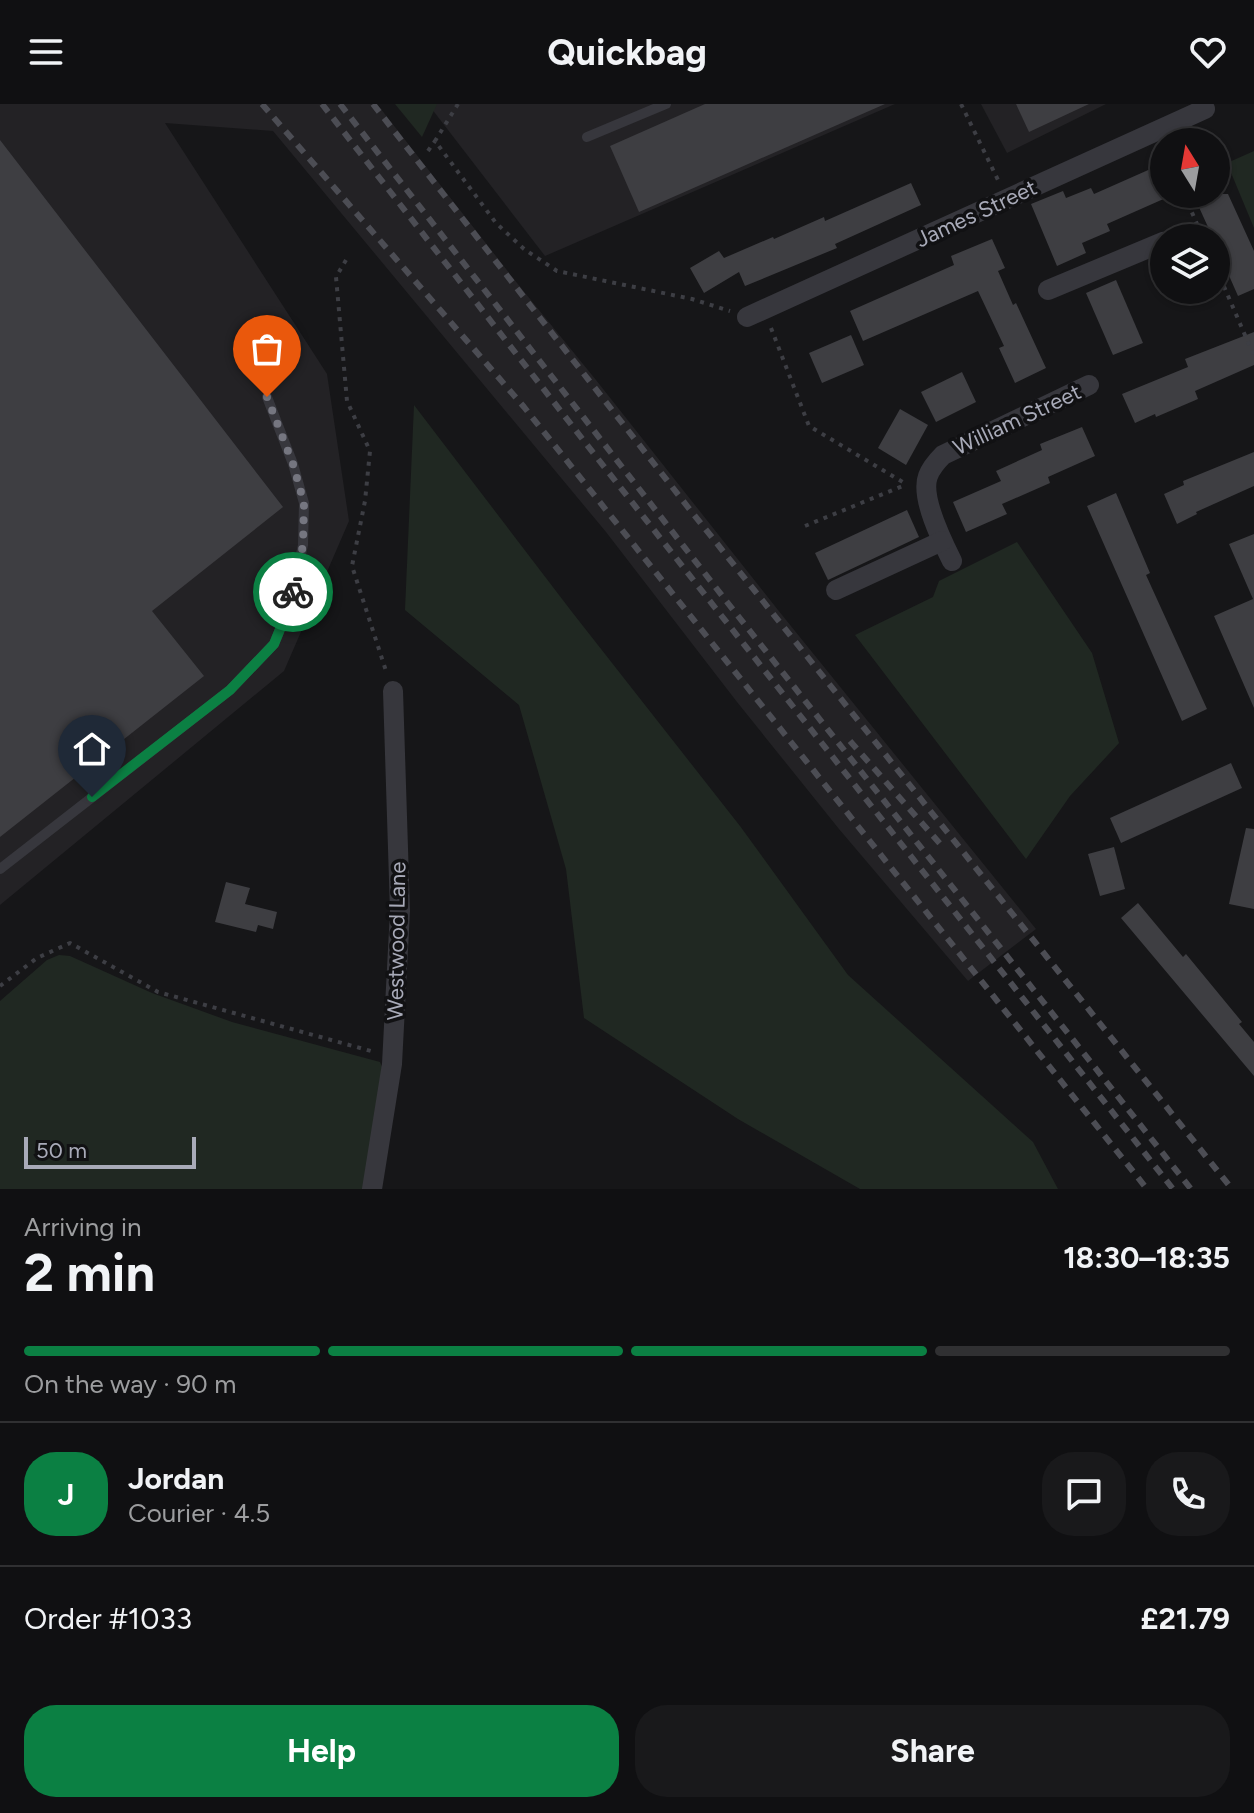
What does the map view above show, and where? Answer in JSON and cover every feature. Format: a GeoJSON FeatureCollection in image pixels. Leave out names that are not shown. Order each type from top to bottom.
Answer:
{"type":"FeatureCollection","features":[{"type":"Feature","properties":{"kind":"street","name":"James Street"},"geometry":{"type":"LineString","coordinates":[[756,313],[1205,109]]}},
{"type":"Feature","properties":{"kind":"street"},"geometry":{"type":"LineString","coordinates":[[1048,290],[1150,247]]}},
{"type":"Feature","properties":{"kind":"street","name":"William Street"},"geometry":{"type":"LineString","coordinates":[[927,477],[943,455],[1089,385]]}},
{"type":"Feature","properties":{"kind":"street"},"geometry":{"type":"LineString","coordinates":[[927,477],[926,492],[952,561]]}},
{"type":"Feature","properties":{"kind":"street"},"geometry":{"type":"LineString","coordinates":[[836,590],[942,541]]}},
{"type":"Feature","properties":{"kind":"street","name":"Westwood Lane"},"geometry":{"type":"LineString","coordinates":[[372,1189],[392,1057],[400,911],[393,691]]}},
{"type":"Feature","properties":{"kind":"lane"},"geometry":{"type":"LineString","coordinates":[[587,137],[666,104]]}},
{"type":"Feature","properties":{"kind":"lane"},"geometry":{"type":"LineString","coordinates":[[0,869],[230,690],[274,644],[290,605],[303,545],[304,503],[293,464],[267,397]]}},
{"type":"Feature","properties":{"kind":"path"},"geometry":{"type":"LineString","coordinates":[[428,151],[458,104]]}},
{"type":"Feature","properties":{"kind":"path"},"geometry":{"type":"LineString","coordinates":[[961,104],[1007,199]]}},
{"type":"Feature","properties":{"kind":"path"},"geometry":{"type":"LineString","coordinates":[[435,141],[496,223],[524,249],[557,271],[756,313],[809,426],[905,485]]}},
{"type":"Feature","properties":{"kind":"path"},"geometry":{"type":"LineString","coordinates":[[346,260],[336,277],[347,401],[370,451],[365,501],[352,566],[393,691]]}},
{"type":"Feature","properties":{"kind":"path"},"geometry":{"type":"LineString","coordinates":[[1230,300],[1254,356]]}},
{"type":"Feature","properties":{"kind":"path"},"geometry":{"type":"LineString","coordinates":[[805,526],[927,477]]}},
{"type":"Feature","properties":{"kind":"path"},"geometry":{"type":"LineString","coordinates":[[0,986],[37,958],[70,943],[158,992],[392,1057]]}},
{"type":"Feature","properties":{"kind":"shaded area"},"geometry":{"type":"Polygon","coordinates":[[[0,104],[377,104],[778,610],[1036,929],[968,981],[839,829],[606,532],[273,131],[165,123],[327,374],[349,521],[284,671],[0,905],[0,104]]]}},
{"type":"Feature","properties":{"kind":"shaded area"},"geometry":{"type":"Polygon","coordinates":[[[395,104],[437,104],[422,137],[395,104]]]}},
{"type":"Feature","properties":{"kind":"shaded area"},"geometry":{"type":"Polygon","coordinates":[[[428,104],[895,104],[545,256],[428,104]]]}},
{"type":"Feature","properties":{"kind":"shaded area"},"geometry":{"type":"Polygon","coordinates":[[[981,104],[1106,104],[1007,153],[981,104]]]}},
{"type":"Feature","properties":{"kind":"shaded area"},"geometry":{"type":"Polygon","coordinates":[[[1254,151],[1254,228],[1230,170],[1230,162],[1254,151]]]}},
{"type":"Feature","properties":{"kind":"shaded area"},"geometry":{"type":"Polygon","coordinates":[[[414,405],[740,826],[848,975],[1033,1142],[1058,1189],[860,1189],[738,1119],[584,1018],[566,869],[519,705],[405,610],[414,405]]]}},
{"type":"Feature","properties":{"kind":"shaded area"},"geometry":{"type":"Polygon","coordinates":[[[1017,542],[1092,653],[1119,743],[1070,796],[1026,859],[855,635],[933,597],[939,581],[1017,542]]]}},
{"type":"Feature","properties":{"kind":"shaded area"},"geometry":{"type":"Polygon","coordinates":[[[59,955],[70,956],[152,993],[232,1022],[380,1062],[382,1067],[366,1189],[0,1189],[0,1001],[47,960],[59,955]]]}},
{"type":"Feature","properties":{"kind":"building"},"geometry":{"type":"Polygon","coordinates":[[[705,104],[885,104],[639,212],[610,146],[705,104]]]}},
{"type":"Feature","properties":{"kind":"building"},"geometry":{"type":"Polygon","coordinates":[[[1016,104],[1089,104],[1029,132],[1016,104]]]}},
{"type":"Feature","properties":{"kind":"building"},"geometry":{"type":"Polygon","coordinates":[[[0,140],[283,507],[152,611],[204,676],[0,837],[0,140]]]}},
{"type":"Feature","properties":{"kind":"building"},"geometry":{"type":"Polygon","coordinates":[[[1150,169],[1150,205],[1107,224],[1110,231],[1082,243],[1086,253],[1057,266],[1031,204],[1063,191],[1066,198],[1091,188],[1094,194],[1150,169]]]}},
{"type":"Feature","properties":{"kind":"building"},"geometry":{"type":"Polygon","coordinates":[[[911,183],[921,205],[835,244],[837,248],[745,286],[739,272],[704,293],[690,268],[719,251],[724,258],[824,217],[825,221],[911,183]]]}},
{"type":"Feature","properties":{"kind":"building"},"geometry":{"type":"Polygon","coordinates":[[[1230,198],[1254,251],[1254,289],[1238,296],[1230,278],[1230,224],[1207,224],[1199,208],[1230,208],[1230,198]]]}},
{"type":"Feature","properties":{"kind":"building"},"geometry":{"type":"Polygon","coordinates":[[[992,239],[1005,268],[998,271],[1046,368],[1015,383],[999,348],[1004,346],[978,291],[863,341],[850,311],[954,265],[951,256],[992,239]]]}},
{"type":"Feature","properties":{"kind":"building"},"geometry":{"type":"Polygon","coordinates":[[[1116,280],[1143,343],[1113,355],[1086,293],[1116,280]]]}},
{"type":"Feature","properties":{"kind":"building"},"geometry":{"type":"Polygon","coordinates":[[[1254,332],[1254,365],[1195,391],[1198,399],[1135,423],[1122,394],[1188,367],[1185,359],[1254,332]]]}},
{"type":"Feature","properties":{"kind":"building"},"geometry":{"type":"Polygon","coordinates":[[[851,335],[864,365],[822,383],[809,353],[851,335]]]}},
{"type":"Feature","properties":{"kind":"building"},"geometry":{"type":"Polygon","coordinates":[[[962,372],[976,402],[936,422],[921,392],[962,372]]]}},
{"type":"Feature","properties":{"kind":"building"},"geometry":{"type":"Polygon","coordinates":[[[900,409],[928,425],[906,465],[878,448],[900,409]]]}},
{"type":"Feature","properties":{"kind":"building"},"geometry":{"type":"Polygon","coordinates":[[[1082,427],[1095,456],[1048,477],[1050,483],[1002,504],[1007,514],[966,532],[953,502],[1001,481],[996,471],[1042,450],[1040,444],[1082,427]]]}},
{"type":"Feature","properties":{"kind":"building"},"geometry":{"type":"Polygon","coordinates":[[[1254,452],[1254,486],[1177,524],[1164,494],[1184,485],[1183,481],[1254,452]]]}},
{"type":"Feature","properties":{"kind":"building"},"geometry":{"type":"Polygon","coordinates":[[[1116,493],[1150,573],[1146,575],[1207,709],[1182,721],[1087,506],[1116,493]]]}},
{"type":"Feature","properties":{"kind":"building"},"geometry":{"type":"Polygon","coordinates":[[[907,510],[919,537],[828,580],[815,553],[907,510]]]}},
{"type":"Feature","properties":{"kind":"building"},"geometry":{"type":"Polygon","coordinates":[[[1254,534],[1254,708],[1214,616],[1253,599],[1229,544],[1254,534]]]}},
{"type":"Feature","properties":{"kind":"building"},"geometry":{"type":"Polygon","coordinates":[[[1231,763],[1242,788],[1121,843],[1110,818],[1231,763]]]}},
{"type":"Feature","properties":{"kind":"building"},"geometry":{"type":"Polygon","coordinates":[[[1246,828],[1254,829],[1254,909],[1229,904],[1246,828]]]}},
{"type":"Feature","properties":{"kind":"building"},"geometry":{"type":"Polygon","coordinates":[[[1114,847],[1125,889],[1100,896],[1088,854],[1114,847]]]}},
{"type":"Feature","properties":{"kind":"building"},"geometry":{"type":"Polygon","coordinates":[[[226,882],[250,888],[245,904],[277,912],[273,929],[258,925],[256,932],[215,922],[226,882]]]}},
{"type":"Feature","properties":{"kind":"building"},"geometry":{"type":"Polygon","coordinates":[[[1138,903],[1183,957],[1186,954],[1242,1022],[1239,1024],[1254,1042],[1254,1076],[1121,918],[1138,903]]]}},
{"type":"Feature","properties":{"kind":"railway"},"geometry":{"type":"LineString","coordinates":[[262,104],[524,407],[1147,1189]]}},
{"type":"Feature","properties":{"kind":"railway"},"geometry":{"type":"LineString","coordinates":[[322,104],[1173,1189]]}},
{"type":"Feature","properties":{"kind":"railway"},"geometry":{"type":"LineString","coordinates":[[340,104],[727,602],[1191,1189]]}},
{"type":"Feature","properties":{"kind":"railway"},"geometry":{"type":"LineString","coordinates":[[373,104],[687,506],[1232,1189]]}},
{"type":"Feature","properties":{"kind":"railway"},"geometry":{"type":"LineString","coordinates":[[850,741],[942,846]]}},
{"type":"Feature","properties":{"kind":"way so far"},"geometry":{"type":"LineString","coordinates":[[267,397],[293,464],[304,503],[303,545],[293,592]]}},
{"type":"Feature","properties":{"kind":"route"},"geometry":{"type":"LineString","coordinates":[[92,797],[230,690],[274,644],[293,592]]}}]}
